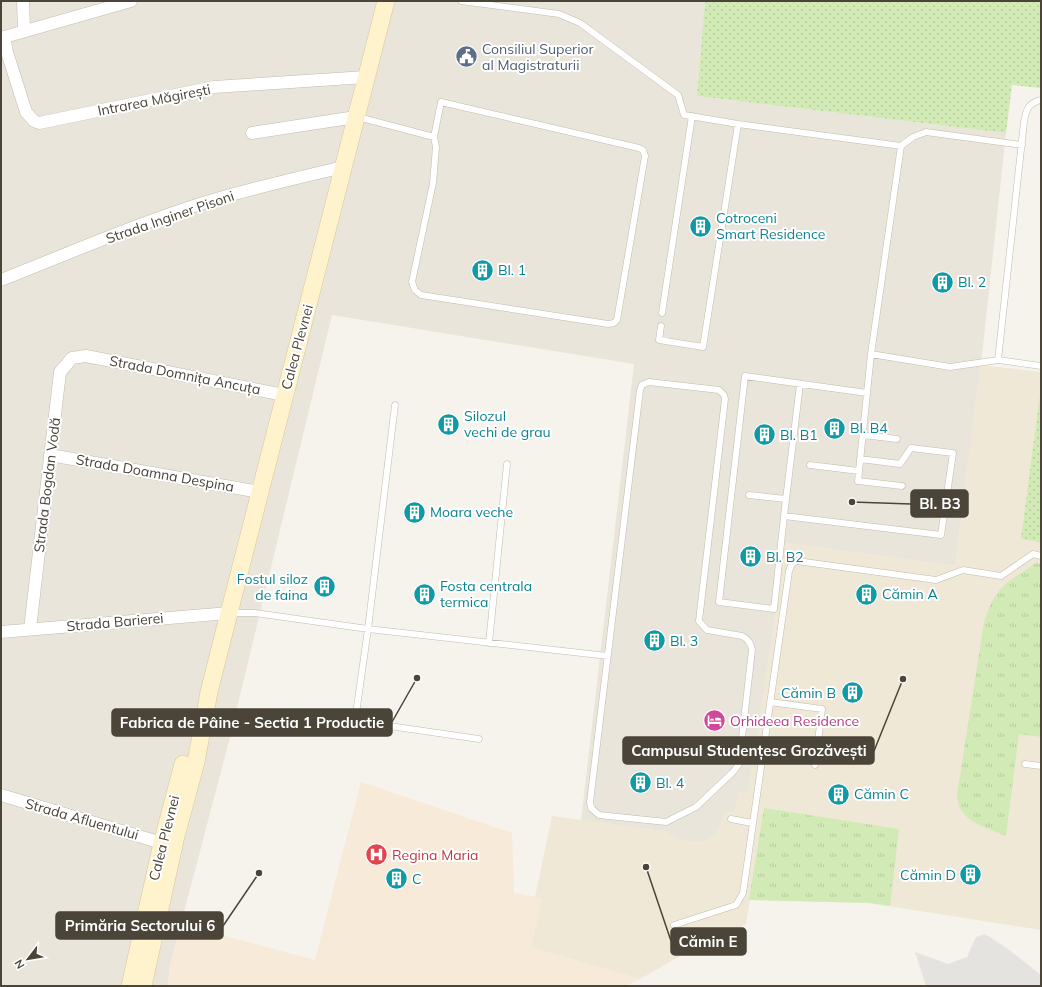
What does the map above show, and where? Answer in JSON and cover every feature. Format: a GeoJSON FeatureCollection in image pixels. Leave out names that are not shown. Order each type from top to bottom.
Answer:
{"type":"FeatureCollection","features":[{"type":"Feature","properties":{"kind":"main road","name":"Calea Plevnei"},"geometry":{"type":"LineString","coordinates":[[143,986],[176,836],[196,762],[209,692],[228,613],[386,1]]}},
{"type":"Feature","properties":{"kind":"main road","name":"Calea Plevnei"},"geometry":{"type":"LineString","coordinates":[[130,986],[162,843],[184,760],[209,692]]}},
{"type":"Feature","properties":{"kind":"main road","name":"Calea Plevnei"},"geometry":{"type":"LineString","coordinates":[[151,949],[151,986]]}},
{"type":"Feature","properties":{"kind":"street"},"geometry":{"type":"LineString","coordinates":[[22,1],[24,31]]}},
{"type":"Feature","properties":{"kind":"street"},"geometry":{"type":"LineString","coordinates":[[3,38],[131,1]]}},
{"type":"Feature","properties":{"kind":"street","name":"Intrarea Măgirești"},"geometry":{"type":"LineString","coordinates":[[3,38],[26,112],[34,122],[39,123],[214,87],[366,77]]}},
{"type":"Feature","properties":{"kind":"street"},"geometry":{"type":"LineString","coordinates":[[252,133],[356,117]]}},
{"type":"Feature","properties":{"kind":"street","name":"Strada Inginer Pisoni"},"geometry":{"type":"LineString","coordinates":[[1,280],[194,206],[284,181],[343,167]]}},
{"type":"Feature","properties":{"kind":"street","name":"Strada Domnița Ancuța"},"geometry":{"type":"LineString","coordinates":[[86,356],[284,395]]}},
{"type":"Feature","properties":{"kind":"street","name":"Strada Bogdan Vodă"},"geometry":{"type":"LineString","coordinates":[[30,630],[60,372],[72,358],[86,356]]}},
{"type":"Feature","properties":{"kind":"street","name":"Strada Doamna Despina"},"geometry":{"type":"LineString","coordinates":[[50,455],[260,492]]}},
{"type":"Feature","properties":{"kind":"street","name":"Strada Barierei"},"geometry":{"type":"LineString","coordinates":[[1,632],[228,613]]}},
{"type":"Feature","properties":{"kind":"street","name":"Strada Afluentului"},"geometry":{"type":"LineString","coordinates":[[1,795],[162,843]]}},
{"type":"Feature","properties":{"kind":"lane"},"geometry":{"type":"LineString","coordinates":[[461,1],[559,14],[580,23],[678,95],[684,115],[738,124],[901,146],[913,137],[926,132],[1022,145]]}},
{"type":"Feature","properties":{"kind":"lane"},"geometry":{"type":"LineString","coordinates":[[998,360],[1026,109],[1034,102],[1041,100]]}},
{"type":"Feature","properties":{"kind":"lane"},"geometry":{"type":"LineString","coordinates":[[441,102],[643,150],[645,156],[617,320],[614,323],[608,324],[421,295],[415,290],[412,282],[433,183],[436,147],[434,137],[441,102]]}},
{"type":"Feature","properties":{"kind":"lane"},"geometry":{"type":"LineString","coordinates":[[662,313],[692,116]]}},
{"type":"Feature","properties":{"kind":"lane"},"geometry":{"type":"LineString","coordinates":[[356,117],[434,137]]}},
{"type":"Feature","properties":{"kind":"lane"},"geometry":{"type":"LineString","coordinates":[[661,326],[659,340],[703,347],[738,124]]}},
{"type":"Feature","properties":{"kind":"lane"},"geometry":{"type":"LineString","coordinates":[[901,146],[871,354],[858,481],[902,486]]}},
{"type":"Feature","properties":{"kind":"lane"},"geometry":{"type":"LineString","coordinates":[[871,354],[950,367],[998,360],[1041,366]]}},
{"type":"Feature","properties":{"kind":"lane"},"geometry":{"type":"LineString","coordinates":[[800,384],[774,609],[719,602],[745,376],[867,393]]}},
{"type":"Feature","properties":{"kind":"lane"},"geometry":{"type":"LineString","coordinates":[[649,382],[719,390],[724,395],[725,399],[699,621],[707,630],[742,636],[747,638],[751,644],[752,650],[739,764],[733,772],[696,807],[666,822],[598,815],[591,808],[590,802],[608,656],[642,385],[649,382]]}},
{"type":"Feature","properties":{"kind":"lane"},"geometry":{"type":"LineString","coordinates":[[395,405],[368,629],[355,721],[480,739]]}},
{"type":"Feature","properties":{"kind":"lane"},"geometry":{"type":"LineString","coordinates":[[863,435],[897,440]]}},
{"type":"Feature","properties":{"kind":"lane"},"geometry":{"type":"LineString","coordinates":[[784,516],[941,535],[953,453],[911,448],[900,464],[860,459]]}},
{"type":"Feature","properties":{"kind":"lane"},"geometry":{"type":"LineString","coordinates":[[489,642],[507,464]]}},
{"type":"Feature","properties":{"kind":"lane"},"geometry":{"type":"LineString","coordinates":[[810,464],[859,471]]}},
{"type":"Feature","properties":{"kind":"lane"},"geometry":{"type":"LineString","coordinates":[[749,494],[786,499]]}},
{"type":"Feature","properties":{"kind":"lane"},"geometry":{"type":"LineString","coordinates":[[674,925],[736,905],[743,893],[789,571],[792,564],[797,561],[936,580],[963,570],[1001,576],[1033,554],[1041,556]]}},
{"type":"Feature","properties":{"kind":"lane"},"geometry":{"type":"LineString","coordinates":[[228,613],[255,613],[368,629],[608,656]]}},
{"type":"Feature","properties":{"kind":"lane"},"geometry":{"type":"LineString","coordinates":[[770,702],[822,709],[815,765]]}},
{"type":"Feature","properties":{"kind":"lane"},"geometry":{"type":"LineString","coordinates":[[1025,764],[1041,766]]}},
{"type":"Feature","properties":{"kind":"lane"},"geometry":{"type":"LineString","coordinates":[[731,819],[752,823]]}},
{"type":"Feature","properties":{"kind":"shaded area"},"geometry":{"type":"Polygon","coordinates":[[[1,1],[705,1],[697,96],[1006,133],[981,365],[955,566],[786,543],[775,627],[748,793],[735,813],[725,812],[720,826],[715,834],[706,841],[696,842],[680,840],[663,831],[581,821],[634,364],[332,315],[228,745],[170,965],[168,986],[1,986],[1,1]]]}},
{"type":"Feature","properties":{"kind":"shaded area"},"geometry":{"type":"Polygon","coordinates":[[[981,365],[1041,372],[1041,930],[869,903],[750,900],[746,924],[684,954],[640,979],[531,947],[542,898],[535,897],[552,816],[663,831],[680,840],[696,842],[706,841],[715,834],[720,826],[725,812],[735,813],[738,792],[748,793],[786,543],[955,566],[981,365]]]}},
{"type":"Feature","properties":{"kind":"shaded area"},"geometry":{"type":"Polygon","coordinates":[[[361,782],[512,833],[514,893],[542,898],[531,947],[640,979],[625,986],[168,986],[170,965],[181,924],[315,960],[361,782]]]}},
{"type":"Feature","properties":{"kind":"shaded area"},"geometry":{"type":"Polygon","coordinates":[[[985,934],[1008,949],[1041,975],[1041,986],[926,986],[915,952],[948,964],[967,957],[976,937],[985,934]]]}},
{"type":"Feature","properties":{"kind":"green space"},"geometry":{"type":"Polygon","coordinates":[[[705,1],[1041,1],[1041,88],[1012,85],[1006,133],[697,96],[705,1]]]}},
{"type":"Feature","properties":{"kind":"green space"},"geometry":{"type":"Polygon","coordinates":[[[1041,387],[1041,542],[1021,539],[1041,387]]]}},
{"type":"Feature","properties":{"kind":"green space"},"geometry":{"type":"Polygon","coordinates":[[[1036,563],[1041,564],[1041,737],[1019,734],[1006,836],[968,818],[960,808],[957,795],[984,622],[988,610],[1003,586],[1036,563]]]}},
{"type":"Feature","properties":{"kind":"green space"},"geometry":{"type":"Polygon","coordinates":[[[764,808],[899,829],[890,906],[869,903],[749,900],[764,808]]]}},
{"type":"Feature","properties":{"kind":"place","name":"Consiliul Superior al Magistraturii"},"geometry":{"type":"Point","coordinates":[467,57]}},
{"type":"Feature","properties":{"kind":"place","name":"Cotroceni Smart Residence"},"geometry":{"type":"Point","coordinates":[701,226]}},
{"type":"Feature","properties":{"kind":"place","name":"Bl. 1"},"geometry":{"type":"Point","coordinates":[482,270]}},
{"type":"Feature","properties":{"kind":"place","name":"Bl. 2"},"geometry":{"type":"Point","coordinates":[942,282]}},
{"type":"Feature","properties":{"kind":"place","name":"Silozul vechi de grau"},"geometry":{"type":"Point","coordinates":[449,424]}},
{"type":"Feature","properties":{"kind":"place","name":"Bl. B4"},"geometry":{"type":"Point","coordinates":[835,428]}},
{"type":"Feature","properties":{"kind":"place","name":"Bl. B1"},"geometry":{"type":"Point","coordinates":[765,435]}},
{"type":"Feature","properties":{"kind":"place","name":"Bl. B3"},"geometry":{"type":"Point","coordinates":[852,502]}},
{"type":"Feature","properties":{"kind":"place","name":"Moara veche"},"geometry":{"type":"Point","coordinates":[415,512]}},
{"type":"Feature","properties":{"kind":"place","name":"Bl. B2"},"geometry":{"type":"Point","coordinates":[750,557]}},
{"type":"Feature","properties":{"kind":"place","name":"Fostul siloz de faina"},"geometry":{"type":"Point","coordinates":[324,587]}},
{"type":"Feature","properties":{"kind":"place","name":"Fosta centrala termica"},"geometry":{"type":"Point","coordinates":[424,594]}},
{"type":"Feature","properties":{"kind":"place","name":"Cămin A"},"geometry":{"type":"Point","coordinates":[867,594]}},
{"type":"Feature","properties":{"kind":"place","name":"Bl. 3"},"geometry":{"type":"Point","coordinates":[655,641]}},
{"type":"Feature","properties":{"kind":"place","name":"Fabrica de Pâine - Sectia 1 Productie"},"geometry":{"type":"Point","coordinates":[417,678]}},
{"type":"Feature","properties":{"kind":"place","name":"Campusul Studențesc Grozăvești"},"geometry":{"type":"Point","coordinates":[903,679]}},
{"type":"Feature","properties":{"kind":"place","name":"Cămin B"},"geometry":{"type":"Point","coordinates":[852,693]}},
{"type":"Feature","properties":{"kind":"place","name":"Orhideea Residence"},"geometry":{"type":"Point","coordinates":[715,721]}},
{"type":"Feature","properties":{"kind":"place","name":"Bl. 4"},"geometry":{"type":"Point","coordinates":[641,783]}},
{"type":"Feature","properties":{"kind":"place","name":"Cămin C"},"geometry":{"type":"Point","coordinates":[839,794]}},
{"type":"Feature","properties":{"kind":"place","name":"Regina Maria"},"geometry":{"type":"Point","coordinates":[376,855]}},
{"type":"Feature","properties":{"kind":"place","name":"Cămin E"},"geometry":{"type":"Point","coordinates":[646,867]}},
{"type":"Feature","properties":{"kind":"place","name":"Primăria Sectorului 6"},"geometry":{"type":"Point","coordinates":[259,873]}},
{"type":"Feature","properties":{"kind":"place","name":"Cămin D"},"geometry":{"type":"Point","coordinates":[971,875]}},
{"type":"Feature","properties":{"kind":"place","name":"C"},"geometry":{"type":"Point","coordinates":[397,879]}}]}
